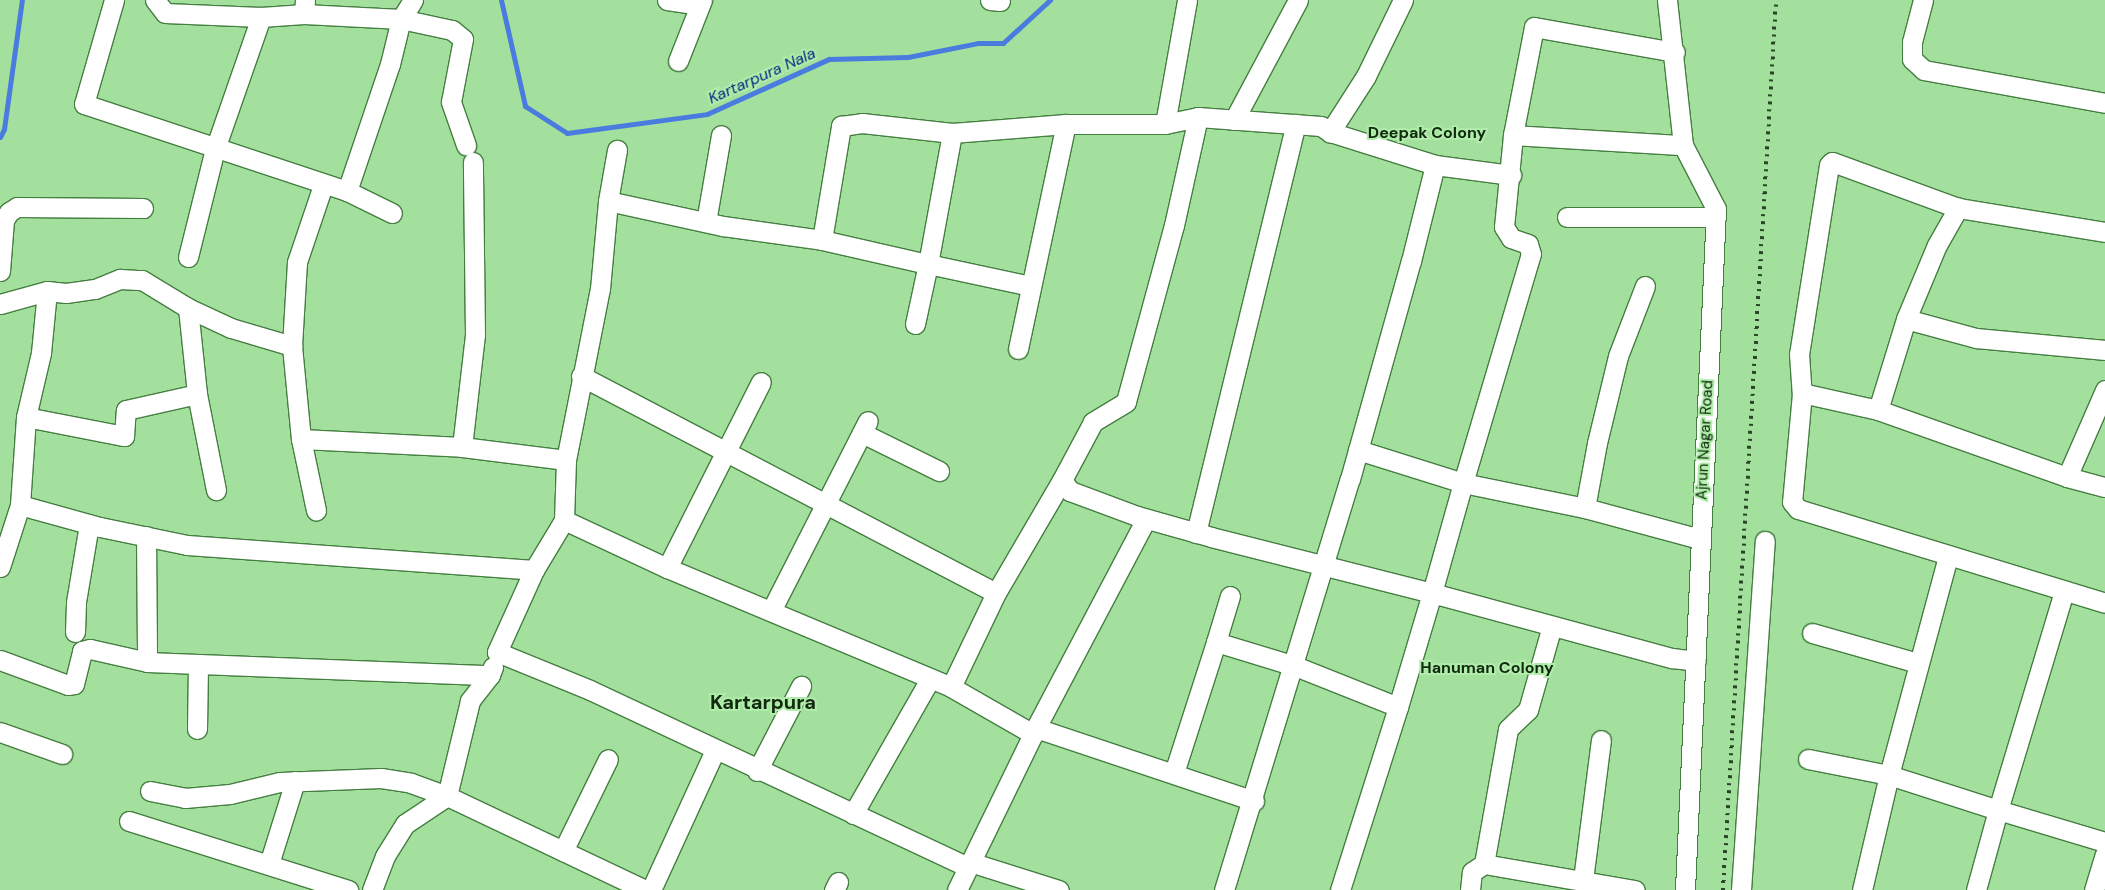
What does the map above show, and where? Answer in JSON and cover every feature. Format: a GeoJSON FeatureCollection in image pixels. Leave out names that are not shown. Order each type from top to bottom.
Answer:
{"type":"FeatureCollection","features":[{"type":"Feature","properties":{"kind":"street"},"geometry":{"type":"LineString","coordinates":[[114,0],[84,104],[323,185],[347,191],[392,213]]}},
{"type":"Feature","properties":{"kind":"street"},"geometry":{"type":"LineString","coordinates":[[155,0],[165,13],[261,17],[304,7],[401,19],[452,30],[463,39],[451,102],[466,145]]}},
{"type":"Feature","properties":{"kind":"street"},"geometry":{"type":"LineString","coordinates":[[347,191],[390,64],[401,19],[413,0]]}},
{"type":"Feature","properties":{"kind":"street"},"geometry":{"type":"LineString","coordinates":[[667,0],[694,1],[678,61]]}},
{"type":"Feature","properties":{"kind":"street"},"geometry":{"type":"LineString","coordinates":[[1165,124],[1188,0]]}},
{"type":"Feature","properties":{"kind":"street"},"geometry":{"type":"LineString","coordinates":[[1234,120],[1298,0]]}},
{"type":"Feature","properties":{"kind":"street"},"geometry":{"type":"LineString","coordinates":[[1330,132],[1366,76],[1403,0]]}},
{"type":"Feature","properties":{"kind":"street","name":"Ajrun Nagar Road"},"geometry":{"type":"LineString","coordinates":[[1667,0],[1675,52],[1683,145],[1716,208],[1685,890]]}},
{"type":"Feature","properties":{"kind":"street"},"geometry":{"type":"LineString","coordinates":[[1923,0],[1912,42],[1912,59],[1924,70],[2105,103]]}},
{"type":"Feature","properties":{"kind":"street"},"geometry":{"type":"LineString","coordinates":[[188,257],[215,149],[261,17]]}},
{"type":"Feature","properties":{"kind":"street"},"geometry":{"type":"LineString","coordinates":[[1340,890],[1398,707],[1531,254],[1528,244],[1506,233],[1513,135],[1534,27],[1675,52]]}},
{"type":"Feature","properties":{"kind":"street"},"geometry":{"type":"LineString","coordinates":[[950,687],[996,593],[1062,480],[1093,422],[1126,402],[1174,225],[1198,117]]}},
{"type":"Feature","properties":{"kind":"street"},"geometry":{"type":"LineString","coordinates":[[822,240],[841,126],[862,123],[952,133],[1066,124],[1165,124],[1198,117],[1322,126],[1330,132],[1435,165],[1511,175]]}},
{"type":"Feature","properties":{"kind":"street"},"geometry":{"type":"LineString","coordinates":[[1018,349],[1066,124]]}},
{"type":"Feature","properties":{"kind":"street"},"geometry":{"type":"LineString","coordinates":[[1196,533],[1296,124]]}},
{"type":"Feature","properties":{"kind":"street"},"geometry":{"type":"LineString","coordinates":[[915,324],[952,133]]}},
{"type":"Feature","properties":{"kind":"street"},"geometry":{"type":"LineString","coordinates":[[706,222],[720,135]]}},
{"type":"Feature","properties":{"kind":"street"},"geometry":{"type":"LineString","coordinates":[[1513,135],[1683,145]]}},
{"type":"Feature","properties":{"kind":"street"},"geometry":{"type":"LineString","coordinates":[[372,890],[385,856],[405,824],[447,796],[470,701],[490,675],[497,652],[534,570],[564,520],[566,460],[581,376],[600,289],[608,201],[617,150]]}},
{"type":"Feature","properties":{"kind":"street"},"geometry":{"type":"LineString","coordinates":[[462,447],[475,335],[473,162]]}},
{"type":"Feature","properties":{"kind":"street"},"geometry":{"type":"LineString","coordinates":[[2105,232],[1958,208],[1832,162],[1799,354],[1802,393],[1792,492],[1792,502],[1798,509],[1948,557],[2105,602]]}},
{"type":"Feature","properties":{"kind":"street"},"geometry":{"type":"LineString","coordinates":[[1224,890],[1254,801],[1324,567],[1411,261],[1435,165]]}},
{"type":"Feature","properties":{"kind":"street"},"geometry":{"type":"LineString","coordinates":[[316,510],[301,439],[292,346],[297,262],[323,185]]}},
{"type":"Feature","properties":{"kind":"street"},"geometry":{"type":"LineString","coordinates":[[608,201],[706,222],[822,240],[1031,286]]}},
{"type":"Feature","properties":{"kind":"street"},"geometry":{"type":"LineString","coordinates":[[0,271],[4,220],[9,212],[17,207],[143,208]]}},
{"type":"Feature","properties":{"kind":"street"},"geometry":{"type":"LineString","coordinates":[[1878,410],[1906,319],[1937,245],[1958,208]]}},
{"type":"Feature","properties":{"kind":"street"},"geometry":{"type":"LineString","coordinates":[[1567,217],[1716,217]]}},
{"type":"Feature","properties":{"kind":"street"},"geometry":{"type":"LineString","coordinates":[[0,304],[47,291],[66,293],[94,289],[120,279],[142,280],[188,308],[232,328],[292,346]]}},
{"type":"Feature","properties":{"kind":"street"},"geometry":{"type":"LineString","coordinates":[[1585,508],[1597,443],[1618,356],[1645,286]]}},
{"type":"Feature","properties":{"kind":"street"},"geometry":{"type":"LineString","coordinates":[[0,567],[20,505],[26,417],[41,353],[47,291]]}},
{"type":"Feature","properties":{"kind":"street"},"geometry":{"type":"LineString","coordinates":[[188,308],[197,394],[216,490]]}},
{"type":"Feature","properties":{"kind":"street"},"geometry":{"type":"LineString","coordinates":[[1906,319],[1976,338],[2105,350]]}},
{"type":"Feature","properties":{"kind":"street"},"geometry":{"type":"LineString","coordinates":[[581,376],[728,451],[996,593]]}},
{"type":"Feature","properties":{"kind":"street"},"geometry":{"type":"LineString","coordinates":[[667,568],[728,451],[761,382]]}},
{"type":"Feature","properties":{"kind":"street"},"geometry":{"type":"LineString","coordinates":[[2067,477],[2105,390]]}},
{"type":"Feature","properties":{"kind":"street"},"geometry":{"type":"LineString","coordinates":[[1802,393],[1878,410],[2067,477],[2105,487]]}},
{"type":"Feature","properties":{"kind":"street"},"geometry":{"type":"LineString","coordinates":[[26,417],[124,436],[126,410],[197,394]]}},
{"type":"Feature","properties":{"kind":"street"},"geometry":{"type":"LineString","coordinates":[[771,612],[865,427],[939,471]]}},
{"type":"Feature","properties":{"kind":"street"},"geometry":{"type":"LineString","coordinates":[[301,439],[462,447],[566,460]]}},
{"type":"Feature","properties":{"kind":"street"},"geometry":{"type":"LineString","coordinates":[[1358,450],[1463,482],[1585,508],[1700,539]]}},
{"type":"Feature","properties":{"kind":"street"},"geometry":{"type":"LineString","coordinates":[[1062,480],[1070,490],[1146,519],[1324,567],[1432,593],[1672,658],[1696,661]]}},
{"type":"Feature","properties":{"kind":"street"},"geometry":{"type":"LineString","coordinates":[[20,505],[89,524],[187,545],[534,570]]}},
{"type":"Feature","properties":{"kind":"street"},"geometry":{"type":"LineString","coordinates":[[957,890],[1035,731],[1146,519]]}},
{"type":"Feature","properties":{"kind":"street"},"geometry":{"type":"LineString","coordinates":[[564,520],[667,568],[950,687],[1035,731],[1174,773],[1254,801]]}},
{"type":"Feature","properties":{"kind":"street"},"geometry":{"type":"LineString","coordinates":[[76,632],[76,602],[89,524]]}},
{"type":"Feature","properties":{"kind":"street"},"geometry":{"type":"LineString","coordinates":[[146,536],[147,662]]}},
{"type":"Feature","properties":{"kind":"street"},"geometry":{"type":"LineString","coordinates":[[1740,890],[1765,541]]}},
{"type":"Feature","properties":{"kind":"street"},"geometry":{"type":"LineString","coordinates":[[1862,890],[1888,775],[1948,557]]}},
{"type":"Feature","properties":{"kind":"street"},"geometry":{"type":"LineString","coordinates":[[1976,890],[2064,591]]}},
{"type":"Feature","properties":{"kind":"street"},"geometry":{"type":"LineString","coordinates":[[1174,773],[1230,596]]}},
{"type":"Feature","properties":{"kind":"street"},"geometry":{"type":"LineString","coordinates":[[1484,864],[1508,729],[1528,710],[1552,626]]}},
{"type":"Feature","properties":{"kind":"street"},"geometry":{"type":"LineString","coordinates":[[1812,633],[1918,663]]}},
{"type":"Feature","properties":{"kind":"street"},"geometry":{"type":"LineString","coordinates":[[1216,642],[1295,666],[1398,707]]}},
{"type":"Feature","properties":{"kind":"street"},"geometry":{"type":"LineString","coordinates":[[0,660],[68,685],[74,684],[82,651],[90,649],[147,662],[490,675]]}},
{"type":"Feature","properties":{"kind":"street"},"geometry":{"type":"LineString","coordinates":[[497,652],[590,690],[757,770],[969,864],[1053,889]]}},
{"type":"Feature","properties":{"kind":"street"},"geometry":{"type":"LineString","coordinates":[[197,729],[198,664]]}},
{"type":"Feature","properties":{"kind":"street"},"geometry":{"type":"LineString","coordinates":[[853,814],[930,679]]}},
{"type":"Feature","properties":{"kind":"street"},"geometry":{"type":"LineString","coordinates":[[757,770],[801,686]]}},
{"type":"Feature","properties":{"kind":"street"},"geometry":{"type":"LineString","coordinates":[[0,732],[62,754]]}},
{"type":"Feature","properties":{"kind":"street"},"geometry":{"type":"LineString","coordinates":[[1583,880],[1601,740]]}},
{"type":"Feature","properties":{"kind":"street"},"geometry":{"type":"LineString","coordinates":[[651,890],[715,750]]}},
{"type":"Feature","properties":{"kind":"street"},"geometry":{"type":"LineString","coordinates":[[562,851],[608,759]]}},
{"type":"Feature","properties":{"kind":"street"},"geometry":{"type":"LineString","coordinates":[[1808,759],[1888,775],[2105,842]]}},
{"type":"Feature","properties":{"kind":"street"},"geometry":{"type":"LineString","coordinates":[[150,791],[185,798],[230,794],[295,781],[380,778],[412,783],[447,796],[645,890]]}},
{"type":"Feature","properties":{"kind":"street"},"geometry":{"type":"LineString","coordinates":[[269,864],[295,781]]}},
{"type":"Feature","properties":{"kind":"street"},"geometry":{"type":"LineString","coordinates":[[129,821],[348,890]]}},
{"type":"Feature","properties":{"kind":"street"},"geometry":{"type":"LineString","coordinates":[[2094,890],[2105,855]]}},
{"type":"Feature","properties":{"kind":"street"},"geometry":{"type":"LineString","coordinates":[[1470,890],[1472,872],[1484,864],[1635,890]]}},
{"type":"Feature","properties":{"kind":"waterway","name":"Kartarpura Nala"},"geometry":{"type":"LineString","coordinates":[[0,137],[4,129],[22,0]]}},
{"type":"Feature","properties":{"kind":"waterway","name":"Kartarpura Nala"},"geometry":{"type":"LineString","coordinates":[[501,0],[525,106],[567,133],[707,114],[829,59],[908,57],[978,43],[1003,43],[1050,0]]}},
{"type":"Feature","properties":{"kind":"railway"},"geometry":{"type":"LineString","coordinates":[[1723,890],[1776,0]]}},
{"type":"Feature","properties":{"kind":"district","name":"Deepak Colony"},"geometry":{"type":"Point","coordinates":[1427,133]}},
{"type":"Feature","properties":{"kind":"district","name":"Hanuman Colony"},"geometry":{"type":"Point","coordinates":[1487,668]}},
{"type":"Feature","properties":{"kind":"district","name":"Kartarpura"},"geometry":{"type":"Point","coordinates":[763,702]}}]}
